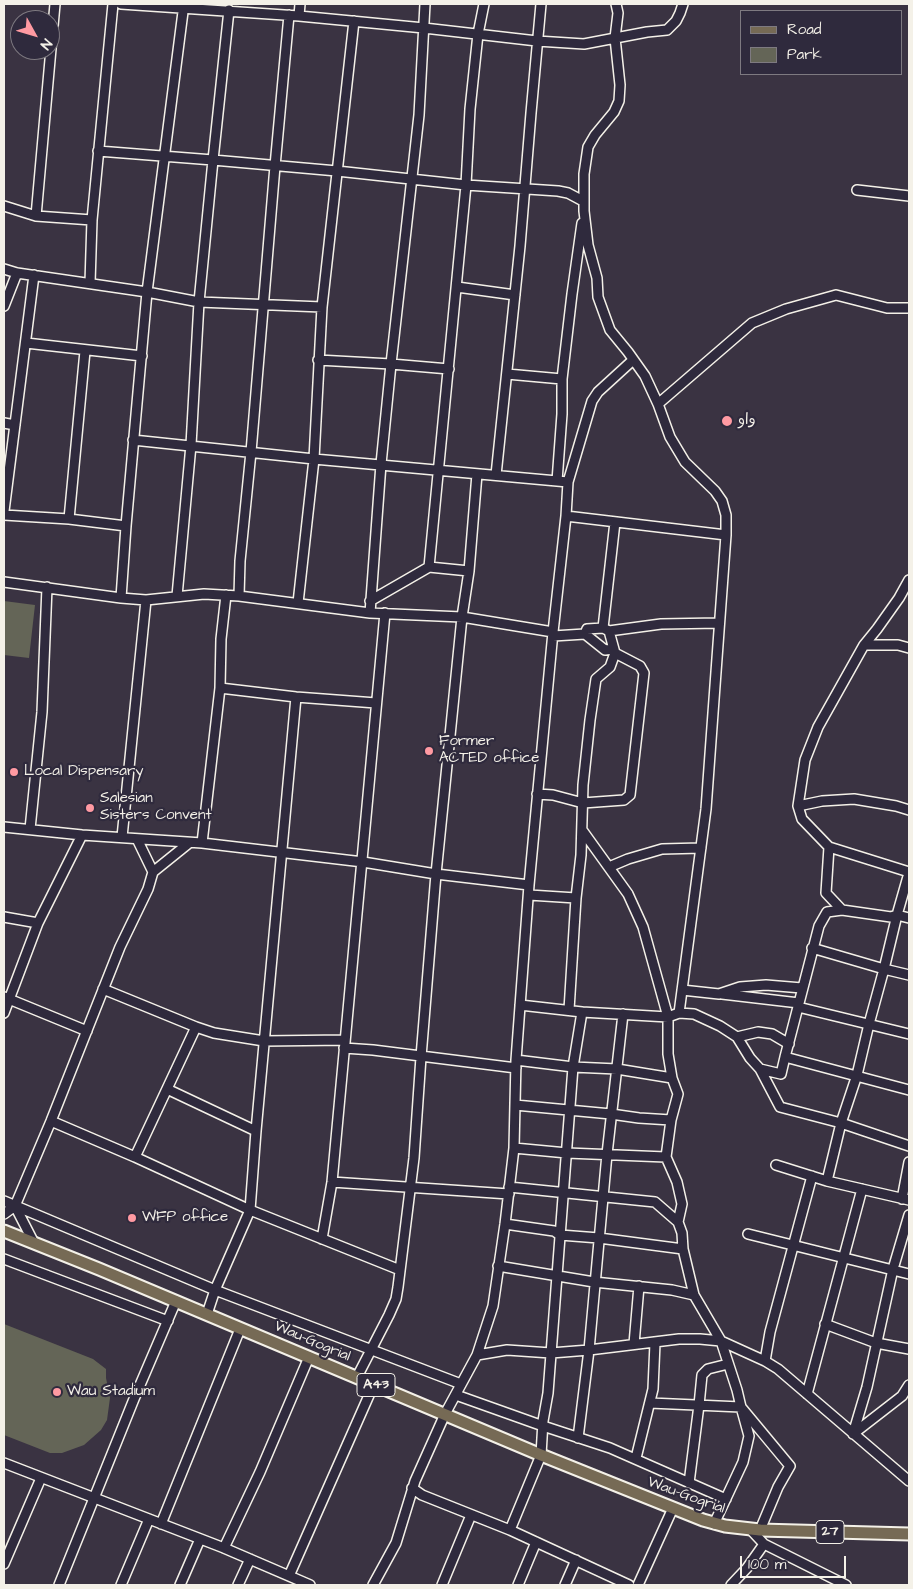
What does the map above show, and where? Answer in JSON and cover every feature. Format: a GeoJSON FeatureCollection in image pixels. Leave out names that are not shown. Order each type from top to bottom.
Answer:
{"type":"FeatureCollection","features":[{"type":"Feature","properties":{"kind":"main road","name":"Wau-Gogrial"},"geometry":{"type":"LineString","coordinates":[[4,1231],[176,1301],[541,1455],[673,1508],[714,1524],[755,1530]]}},
{"type":"Feature","properties":{"kind":"main road","name":"27"},"geometry":{"type":"LineString","coordinates":[[755,1530],[909,1534]]}},
{"type":"Feature","properties":{"kind":"street"},"geometry":{"type":"LineString","coordinates":[[36,216],[55,4]]}},
{"type":"Feature","properties":{"kind":"street"},"geometry":{"type":"LineString","coordinates":[[90,283],[92,220],[113,4]]}},
{"type":"Feature","properties":{"kind":"street"},"geometry":{"type":"LineString","coordinates":[[121,4],[229,10],[242,7],[289,15],[537,41],[584,44],[667,30],[676,21],[682,4]]}},
{"type":"Feature","properties":{"kind":"street"},"geometry":{"type":"LineString","coordinates":[[299,16],[300,4]]}},
{"type":"Feature","properties":{"kind":"street"},"geometry":{"type":"LineString","coordinates":[[370,613],[381,464],[419,115],[425,4]]}},
{"type":"Feature","properties":{"kind":"street"},"geometry":{"type":"LineString","coordinates":[[429,567],[457,287],[470,110],[478,34],[484,4]]}},
{"type":"Feature","properties":{"kind":"street"},"geometry":{"type":"LineString","coordinates":[[496,475],[542,4]]}},
{"type":"Feature","properties":{"kind":"street"},"geometry":{"type":"LineString","coordinates":[[616,4],[618,13],[615,38],[620,85],[619,101],[614,112],[594,135],[588,147],[584,174],[583,200],[588,245],[597,278],[600,306],[610,330],[645,376],[670,437],[685,462],[715,491],[722,501],[726,515],[706,809],[679,1012]]}},
{"type":"Feature","properties":{"kind":"street"},"geometry":{"type":"LineString","coordinates":[[121,598],[147,292],[183,6]]}},
{"type":"Feature","properties":{"kind":"street"},"geometry":{"type":"LineString","coordinates":[[177,596],[191,445],[199,302],[229,10]]}},
{"type":"Feature","properties":{"kind":"street"},"geometry":{"type":"LineString","coordinates":[[239,596],[240,561],[252,452],[263,304],[289,15]]}},
{"type":"Feature","properties":{"kind":"street"},"geometry":{"type":"LineString","coordinates":[[298,603],[314,458],[322,307],[354,21]]}},
{"type":"Feature","properties":{"kind":"street"},"geometry":{"type":"LineString","coordinates":[[98,151],[337,171],[525,190],[558,191],[568,193],[583,200]]}},
{"type":"Feature","properties":{"kind":"street"},"geometry":{"type":"LineString","coordinates":[[857,190],[909,196]]}},
{"type":"Feature","properties":{"kind":"street"},"geometry":{"type":"LineString","coordinates":[[4,206],[36,216],[92,220]]}},
{"type":"Feature","properties":{"kind":"street"},"geometry":{"type":"LineString","coordinates":[[557,481],[562,414],[562,379],[584,211]]}},
{"type":"Feature","properties":{"kind":"street"},"geometry":{"type":"LineString","coordinates":[[4,269],[17,273],[147,292],[199,302],[322,307]]}},
{"type":"Feature","properties":{"kind":"street"},"geometry":{"type":"LineString","coordinates":[[4,306],[17,273]]}},
{"type":"Feature","properties":{"kind":"street"},"geometry":{"type":"LineString","coordinates":[[4,511],[34,275]]}},
{"type":"Feature","properties":{"kind":"street"},"geometry":{"type":"LineString","coordinates":[[457,287],[514,295]]}},
{"type":"Feature","properties":{"kind":"street"},"geometry":{"type":"LineString","coordinates":[[658,404],[752,323],[786,309],[836,295],[887,308],[909,308]]}},
{"type":"Feature","properties":{"kind":"street"},"geometry":{"type":"LineString","coordinates":[[26,344],[142,356]]}},
{"type":"Feature","properties":{"kind":"street"},"geometry":{"type":"LineString","coordinates":[[69,519],[85,351]]}},
{"type":"Feature","properties":{"kind":"street"},"geometry":{"type":"LineString","coordinates":[[318,360],[449,369]]}},
{"type":"Feature","properties":{"kind":"street"},"geometry":{"type":"LineString","coordinates":[[373,1585],[396,1543],[412,1488],[445,1414],[477,1355],[494,1306],[514,1148],[516,1064],[528,895],[568,482],[592,401],[598,392],[634,360]]}},
{"type":"Feature","properties":{"kind":"street"},"geometry":{"type":"LineString","coordinates":[[507,374],[562,379]]}},
{"type":"Feature","properties":{"kind":"street"},"geometry":{"type":"LineString","coordinates":[[4,423],[16,425]]}},
{"type":"Feature","properties":{"kind":"street"},"geometry":{"type":"LineString","coordinates":[[133,440],[568,482]]}},
{"type":"Feature","properties":{"kind":"street"},"geometry":{"type":"LineString","coordinates":[[357,1377],[396,1299],[400,1270],[414,1158],[420,1057],[436,874],[478,474]]}},
{"type":"Feature","properties":{"kind":"street"},"geometry":{"type":"LineString","coordinates":[[4,516],[69,519],[126,526]]}},
{"type":"Feature","properties":{"kind":"street"},"geometry":{"type":"LineString","coordinates":[[566,516],[726,535]]}},
{"type":"Feature","properties":{"kind":"street"},"geometry":{"type":"LineString","coordinates":[[570,1010],[576,898],[589,730],[596,679],[610,668],[614,651],[606,629],[615,522]]}},
{"type":"Feature","properties":{"kind":"street"},"geometry":{"type":"LineString","coordinates":[[370,602],[429,567],[469,570]]}},
{"type":"Feature","properties":{"kind":"street"},"geometry":{"type":"LineString","coordinates":[[827,1181],[841,1123],[857,1075],[909,873],[829,847],[802,819],[798,806],[805,760],[818,727],[864,645],[899,598],[909,580]]}},
{"type":"Feature","properties":{"kind":"street"},"geometry":{"type":"LineString","coordinates":[[4,582],[146,600],[204,594],[239,596],[370,613],[462,616],[553,634],[585,634],[605,650],[614,651],[640,666],[644,673],[631,791],[628,798],[624,800],[583,803],[553,795],[537,794]]}},
{"type":"Feature","properties":{"kind":"street"},"geometry":{"type":"LineString","coordinates":[[30,830],[42,712],[47,587]]}},
{"type":"Feature","properties":{"kind":"street"},"geometry":{"type":"LineString","coordinates":[[202,843],[220,688],[221,639],[226,595]]}},
{"type":"Feature","properties":{"kind":"street"},"geometry":{"type":"LineString","coordinates":[[122,837],[146,600]]}},
{"type":"Feature","properties":{"kind":"street"},"geometry":{"type":"LineString","coordinates":[[322,1239],[332,1182],[385,613]]}},
{"type":"Feature","properties":{"kind":"street"},"geometry":{"type":"LineString","coordinates":[[585,634],[587,629],[661,624],[720,624]]}},
{"type":"Feature","properties":{"kind":"street"},"geometry":{"type":"LineString","coordinates":[[864,645],[898,645],[909,648]]}},
{"type":"Feature","properties":{"kind":"street"},"geometry":{"type":"LineString","coordinates":[[220,688],[296,697],[376,703]]}},
{"type":"Feature","properties":{"kind":"street"},"geometry":{"type":"LineString","coordinates":[[207,1314],[215,1290],[250,1210],[296,697]]}},
{"type":"Feature","properties":{"kind":"street"},"geometry":{"type":"LineString","coordinates":[[798,806],[822,801],[854,799],[909,810]]}},
{"type":"Feature","properties":{"kind":"street"},"geometry":{"type":"LineString","coordinates":[[4,827],[82,835],[202,843],[363,862],[436,874],[529,885]]}},
{"type":"Feature","properties":{"kind":"street"},"geometry":{"type":"LineString","coordinates":[[582,830],[628,894],[643,927],[668,1017],[668,1054],[672,1078],[678,1094],[671,1120],[666,1158],[677,1182],[682,1204],[678,1222]]}},
{"type":"Feature","properties":{"kind":"street"},"geometry":{"type":"LineString","coordinates":[[4,1013],[7,998],[38,923],[82,835]]}},
{"type":"Feature","properties":{"kind":"street"},"geometry":{"type":"LineString","coordinates":[[137,839],[153,872]]}},
{"type":"Feature","properties":{"kind":"street"},"geometry":{"type":"LineString","coordinates":[[4,1214],[15,1206],[120,947],[148,889],[153,872],[189,843]]}},
{"type":"Feature","properties":{"kind":"street"},"geometry":{"type":"LineString","coordinates":[[829,847],[826,893],[842,910]]}},
{"type":"Feature","properties":{"kind":"street"},"geometry":{"type":"LineString","coordinates":[[609,867],[662,849],[701,848]]}},
{"type":"Feature","properties":{"kind":"street"},"geometry":{"type":"LineString","coordinates":[[528,895],[576,898]]}},
{"type":"Feature","properties":{"kind":"street"},"geometry":{"type":"LineString","coordinates":[[760,1069],[781,1074],[812,948],[819,926],[827,912],[842,910],[891,917],[897,914],[909,918]]}},
{"type":"Feature","properties":{"kind":"street"},"geometry":{"type":"LineString","coordinates":[[4,917],[38,923]]}},
{"type":"Feature","properties":{"kind":"street"},"geometry":{"type":"LineString","coordinates":[[812,948],[884,969],[909,974]]}},
{"type":"Feature","properties":{"kind":"street"},"geometry":{"type":"LineString","coordinates":[[719,994],[740,987],[766,985],[802,988]]}},
{"type":"Feature","properties":{"kind":"street"},"geometry":{"type":"LineString","coordinates":[[103,989],[196,1027],[264,1041],[344,1044],[420,1057],[617,1069],[672,1078]]}},
{"type":"Feature","properties":{"kind":"street"},"geometry":{"type":"LineString","coordinates":[[682,990],[798,1005],[909,1034]]}},
{"type":"Feature","properties":{"kind":"street"},"geometry":{"type":"LineString","coordinates":[[7,998],[87,1031]]}},
{"type":"Feature","properties":{"kind":"street"},"geometry":{"type":"LineString","coordinates":[[520,1005],[582,1012],[668,1017],[679,1012],[694,1014],[720,1026],[737,1037],[750,1058],[760,1069],[780,1107],[841,1123],[909,1146]]}},
{"type":"Feature","properties":{"kind":"street"},"geometry":{"type":"LineString","coordinates":[[510,1530],[541,1455],[552,1353],[574,1067],[582,1012]]}},
{"type":"Feature","properties":{"kind":"street"},"geometry":{"type":"LineString","coordinates":[[578,1438],[589,1350],[611,1114],[623,1014]]}},
{"type":"Feature","properties":{"kind":"street"},"geometry":{"type":"LineString","coordinates":[[135,1157],[196,1027]]}},
{"type":"Feature","properties":{"kind":"street"},"geometry":{"type":"LineString","coordinates":[[737,1037],[758,1032],[772,1034],[789,1044]]}},
{"type":"Feature","properties":{"kind":"street"},"geometry":{"type":"LineString","coordinates":[[785,1057],[909,1090]]}},
{"type":"Feature","properties":{"kind":"street"},"geometry":{"type":"LineString","coordinates":[[167,1089],[256,1131]]}},
{"type":"Feature","properties":{"kind":"street"},"geometry":{"type":"LineString","coordinates":[[515,1105],[671,1120]]}},
{"type":"Feature","properties":{"kind":"street"},"geometry":{"type":"LineString","coordinates":[[51,1121],[250,1210],[400,1270]]}},
{"type":"Feature","properties":{"kind":"street"},"geometry":{"type":"LineString","coordinates":[[514,1148],[567,1153],[666,1158]]}},
{"type":"Feature","properties":{"kind":"street"},"geometry":{"type":"LineString","coordinates":[[776,1165],[827,1181],[906,1199],[909,1162]]}},
{"type":"Feature","properties":{"kind":"street"},"geometry":{"type":"LineString","coordinates":[[765,1361],[770,1332],[792,1245],[812,1176]]}},
{"type":"Feature","properties":{"kind":"street"},"geometry":{"type":"LineString","coordinates":[[332,1182],[411,1187],[563,1192],[654,1202],[678,1222],[682,1233],[682,1250],[694,1295],[720,1341],[737,1390],[749,1436],[744,1462],[714,1524]]}},
{"type":"Feature","properties":{"kind":"street"},"geometry":{"type":"LineString","coordinates":[[806,1394],[824,1324],[845,1258],[862,1190]]}},
{"type":"Feature","properties":{"kind":"street"},"geometry":{"type":"LineString","coordinates":[[4,1201],[215,1290],[461,1384]]}},
{"type":"Feature","properties":{"kind":"street"},"geometry":{"type":"LineString","coordinates":[[15,1206],[34,1243]]}},
{"type":"Feature","properties":{"kind":"street"},"geometry":{"type":"LineString","coordinates":[[853,1434],[867,1388],[893,1268],[909,1215]]}},
{"type":"Feature","properties":{"kind":"street"},"geometry":{"type":"LineString","coordinates":[[505,1224],[554,1231],[560,1235],[599,1238],[682,1250]]}},
{"type":"Feature","properties":{"kind":"street"},"geometry":{"type":"LineString","coordinates":[[748,1234],[893,1268],[909,1274]]}},
{"type":"Feature","properties":{"kind":"street"},"geometry":{"type":"LineString","coordinates":[[4,1259],[168,1321]]}},
{"type":"Feature","properties":{"kind":"street"},"geometry":{"type":"LineString","coordinates":[[498,1266],[594,1282],[639,1286],[694,1295]]}},
{"type":"Feature","properties":{"kind":"street"},"geometry":{"type":"LineString","coordinates":[[634,1344],[639,1286]]}},
{"type":"Feature","properties":{"kind":"street"},"geometry":{"type":"LineString","coordinates":[[59,1585],[176,1301]]}},
{"type":"Feature","properties":{"kind":"street"},"geometry":{"type":"LineString","coordinates":[[824,1324],[876,1343],[909,1349]]}},
{"type":"Feature","properties":{"kind":"street"},"geometry":{"type":"LineString","coordinates":[[161,1524],[240,1329]]}},
{"type":"Feature","properties":{"kind":"street"},"geometry":{"type":"LineString","coordinates":[[477,1355],[507,1350],[552,1353],[679,1339],[720,1341],[765,1361],[778,1369],[909,1481]]}},
{"type":"Feature","properties":{"kind":"street"},"geometry":{"type":"LineString","coordinates":[[636,1458],[653,1389],[655,1342]]}},
{"type":"Feature","properties":{"kind":"street"},"geometry":{"type":"LineString","coordinates":[[224,1548],[260,1472],[309,1357]]}},
{"type":"Feature","properties":{"kind":"street"},"geometry":{"type":"LineString","coordinates":[[689,1483],[700,1405],[702,1375],[708,1369],[728,1364]]}},
{"type":"Feature","properties":{"kind":"street"},"geometry":{"type":"LineString","coordinates":[[294,1580],[374,1384]]}},
{"type":"Feature","properties":{"kind":"street"},"geometry":{"type":"LineString","coordinates":[[853,1434],[902,1396],[909,1385]]}},
{"type":"Feature","properties":{"kind":"street"},"geometry":{"type":"LineString","coordinates":[[456,1395],[636,1458],[726,1499]]}},
{"type":"Feature","properties":{"kind":"street"},"geometry":{"type":"LineString","coordinates":[[650,1403],[741,1406],[790,1466],[755,1530],[764,1544],[846,1585]]}},
{"type":"Feature","properties":{"kind":"street"},"geometry":{"type":"LineString","coordinates":[[4,1463],[224,1548],[294,1580],[310,1585]]}},
{"type":"Feature","properties":{"kind":"street"},"geometry":{"type":"LineString","coordinates":[[4,1564],[41,1478]]}},
{"type":"Feature","properties":{"kind":"street"},"geometry":{"type":"LineString","coordinates":[[412,1488],[422,1495],[510,1530],[630,1585]]}},
{"type":"Feature","properties":{"kind":"street"},"geometry":{"type":"LineString","coordinates":[[638,1585],[673,1508]]}},
{"type":"Feature","properties":{"kind":"street"},"geometry":{"type":"LineString","coordinates":[[442,1585],[470,1515]]}},
{"type":"Feature","properties":{"kind":"street"},"geometry":{"type":"LineString","coordinates":[[121,1585],[148,1519]]}},
{"type":"Feature","properties":{"kind":"street"},"geometry":{"type":"LineString","coordinates":[[180,1585],[200,1539]]}},
{"type":"Feature","properties":{"kind":"street"},"geometry":{"type":"LineString","coordinates":[[518,1585],[536,1542]]}},
{"type":"Feature","properties":{"kind":"street"},"geometry":{"type":"LineString","coordinates":[[731,1585],[747,1568],[764,1544]]}},
{"type":"Feature","properties":{"kind":"street"},"geometry":{"type":"LineString","coordinates":[[238,1585],[250,1559]]}},
{"type":"Feature","properties":{"kind":"street"},"geometry":{"type":"LineString","coordinates":[[565,1585],[576,1560]]}},
{"type":"Feature","properties":{"kind":"green space"},"geometry":{"type":"Polygon","coordinates":[[[4,601],[35,605],[29,658],[4,655],[4,601]]]}},
{"type":"Feature","properties":{"kind":"green space","name":"Wau Stadium"},"geometry":{"type":"Polygon","coordinates":[[[4,1324],[93,1359],[106,1369],[110,1398],[107,1420],[101,1430],[84,1445],[62,1453],[50,1453],[4,1435],[4,1324]]]}},
{"type":"Feature","properties":{"kind":"place","name":"واو"},"geometry":{"type":"Point","coordinates":[727,421]}},
{"type":"Feature","properties":{"kind":"place","name":"Former ACTED office"},"geometry":{"type":"Point","coordinates":[429,751]}},
{"type":"Feature","properties":{"kind":"place","name":"Local Dispensary"},"geometry":{"type":"Point","coordinates":[14,772]}},
{"type":"Feature","properties":{"kind":"place","name":"Salesian Sisters Convent"},"geometry":{"type":"Point","coordinates":[90,808]}},
{"type":"Feature","properties":{"kind":"place","name":"WFP office"},"geometry":{"type":"Point","coordinates":[132,1218]}},
{"type":"Feature","properties":{"kind":"place","name":"Wau Stadium"},"geometry":{"type":"Point","coordinates":[57,1392]}}]}
